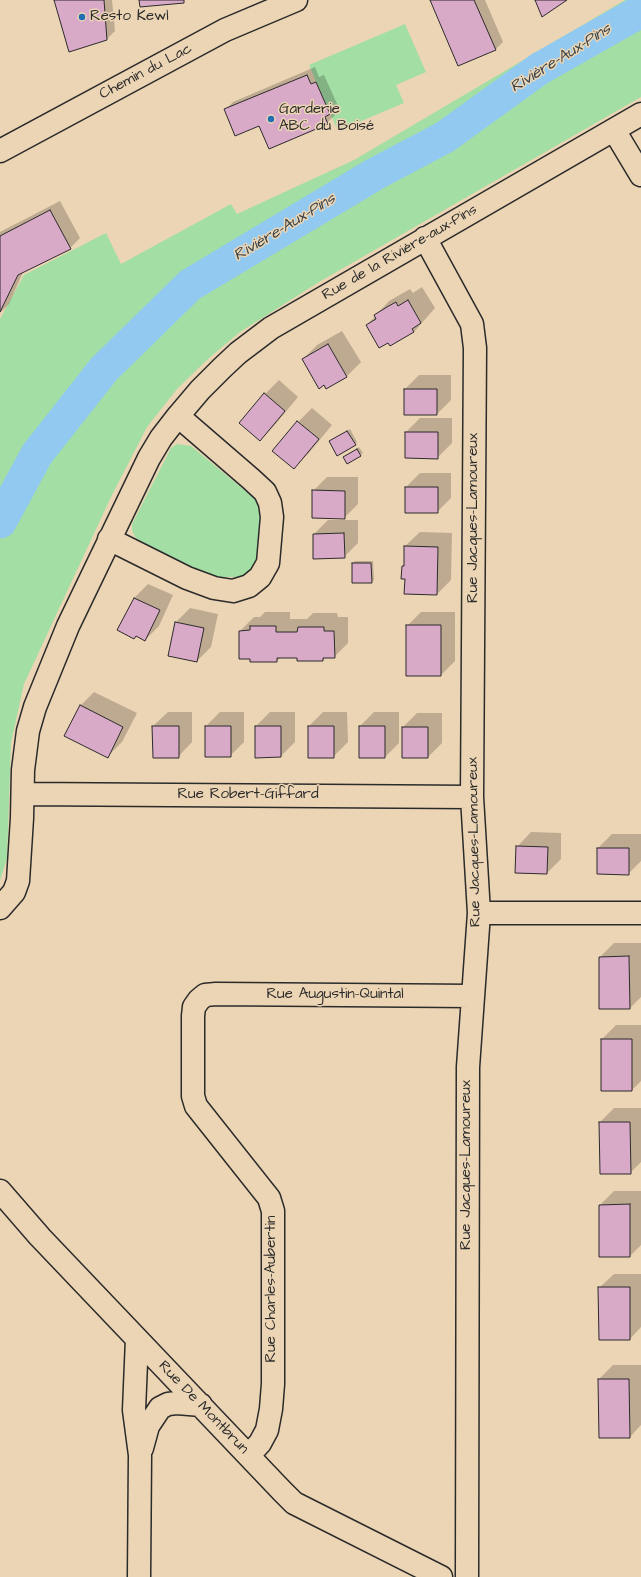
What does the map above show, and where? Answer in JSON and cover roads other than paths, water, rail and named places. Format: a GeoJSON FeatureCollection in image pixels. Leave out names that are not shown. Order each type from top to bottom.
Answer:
{"type":"FeatureCollection","features":[{"type":"Feature","properties":{"kind":"street","name":"Chemin du Lac"},"geometry":{"type":"LineString","coordinates":[[0,151],[226,30],[296,0]]}},
{"type":"Feature","properties":{"kind":"street","name":"Rue de la Rivière-aux-Pins"},"geometry":{"type":"LineString","coordinates":[[0,908],[14,892],[18,881],[25,753],[28,731],[35,707],[65,631],[109,539],[149,458],[161,438],[178,416],[200,390],[222,368],[254,341],[289,317],[641,114]]}},
{"type":"Feature","properties":{"kind":"street"},"geometry":{"type":"LineString","coordinates":[[614,130],[641,175]]}},
{"type":"Feature","properties":{"kind":"street","name":"Rue Jacques-Lamoureux"},"geometry":{"type":"LineString","coordinates":[[425,238],[465,309],[472,324],[474,336],[472,797],[479,913],[472,996],[468,1075],[466,1577]]}},
{"type":"Feature","properties":{"kind":"street"},"geometry":{"type":"LineString","coordinates":[[109,539],[187,578],[214,588],[233,591],[249,586],[260,577],[268,563],[272,517],[270,503],[265,492],[178,416]]}},
{"type":"Feature","properties":{"kind":"street","name":"Rue Robert-Giffard"},"geometry":{"type":"LineString","coordinates":[[23,794],[472,797]]}},
{"type":"Feature","properties":{"kind":"street"},"geometry":{"type":"LineString","coordinates":[[479,913],[641,913]]}},
{"type":"Feature","properties":{"kind":"street","name":"Rue Augustin-Quintal"},"geometry":{"type":"LineString","coordinates":[[199,1000],[205,995],[216,994],[472,996]]}},
{"type":"Feature","properties":{"kind":"street","name":"Rue Charles-Aubertin"},"geometry":{"type":"LineString","coordinates":[[199,1000],[194,1007],[193,1016],[193,1096],[196,1106],[269,1198],[273,1211],[271,1409],[267,1430],[260,1443],[248,1455]]}},
{"type":"Feature","properties":{"kind":"street","name":"Rue De Montbrun"},"geometry":{"type":"LineString","coordinates":[[0,1191],[40,1237],[294,1503],[441,1577]]}},
{"type":"Feature","properties":{"kind":"street"},"geometry":{"type":"LineString","coordinates":[[137,1339],[134,1410],[140,1455],[139,1577]]}},
{"type":"Feature","properties":{"kind":"street"},"geometry":{"type":"LineString","coordinates":[[140,1455],[148,1426],[160,1408],[168,1404],[177,1403],[201,1405]]}},
{"type":"Feature","properties":{"kind":"waterway","name":"Rivière-Aux-Pins"},"geometry":{"type":"LineString","coordinates":[[0,522],[37,454],[104,369],[190,285],[375,174],[445,137],[539,69],[641,11]]}},
{"type":"Feature","properties":{"kind":"place","name":"Resto Kewl"},"geometry":{"type":"Point","coordinates":[82,17]}},
{"type":"Feature","properties":{"kind":"place","name":"Garderie ABC du Boisé"},"geometry":{"type":"Point","coordinates":[271,119]}}]}
